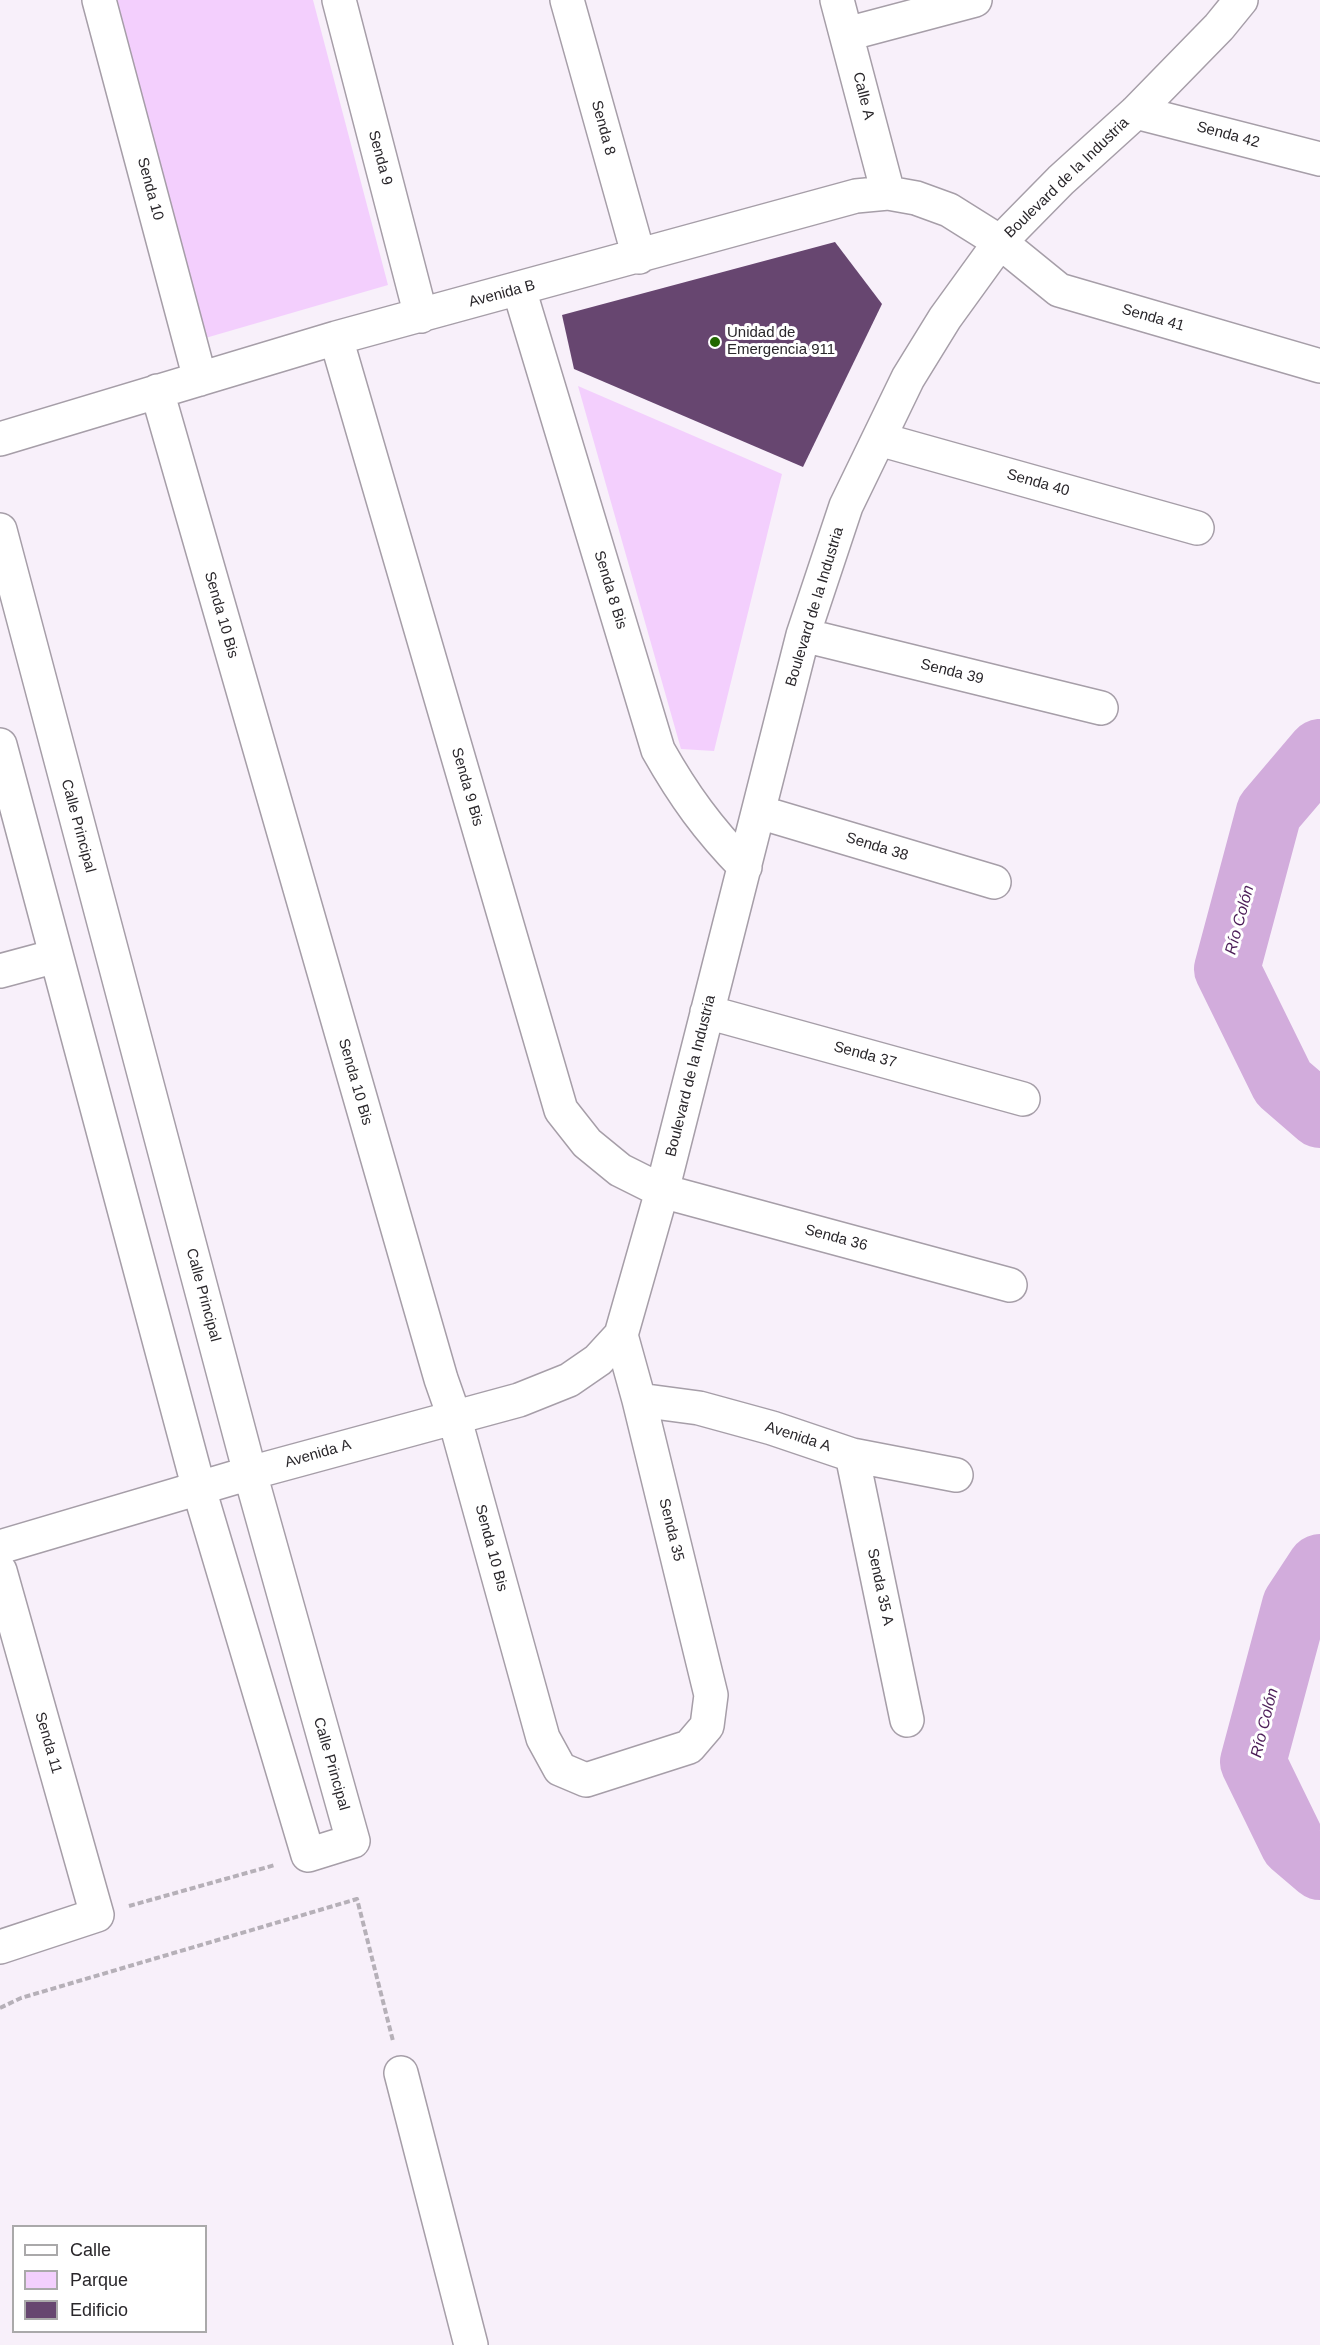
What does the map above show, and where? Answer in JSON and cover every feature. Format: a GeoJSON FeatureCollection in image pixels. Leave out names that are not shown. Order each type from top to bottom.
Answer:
{"type":"FeatureCollection","features":[{"type":"Feature","properties":{"kind":"street","name":"Senda 10"},"geometry":{"type":"LineString","coordinates":[[99,0],[200,379]]}},
{"type":"Feature","properties":{"kind":"street","name":"Senda 9"},"geometry":{"type":"LineString","coordinates":[[339,0],[421,316]]}},
{"type":"Feature","properties":{"kind":"street","name":"Senda 8"},"geometry":{"type":"LineString","coordinates":[[567,0],[639,257]]}},
{"type":"Feature","properties":{"kind":"street","name":"Calle A"},"geometry":{"type":"LineString","coordinates":[[837,0],[888,193]]}},
{"type":"Feature","properties":{"kind":"street"},"geometry":{"type":"LineString","coordinates":[[847,34],[975,0]]}},
{"type":"Feature","properties":{"kind":"street","name":"Boulevard de la Industria"},"geometry":{"type":"LineString","coordinates":[[621,1335],[662,1191],[803,635],[846,506],[914,368],[945,318],[1000,242],[1061,180],[1136,112],[1219,27],[1241,0]]}},
{"type":"Feature","properties":{"kind":"street","name":"Senda 42"},"geometry":{"type":"LineString","coordinates":[[1136,112],[1320,159]]}},
{"type":"Feature","properties":{"kind":"street","name":"Avenida B"},"geometry":{"type":"LineString","coordinates":[[0,439],[336,338],[856,196],[888,193],[916,198],[949,210],[1000,242]]}},
{"type":"Feature","properties":{"kind":"street","name":"Senda 41"},"geometry":{"type":"LineString","coordinates":[[1000,242],[1059,290],[1320,366]]}},
{"type":"Feature","properties":{"kind":"street","name":"Senda 8 Bis"},"geometry":{"type":"LineString","coordinates":[[519,289],[658,750],[685,796],[717,838],[745,867]]}},
{"type":"Feature","properties":{"kind":"street","name":"Senda 9 Bis"},"geometry":{"type":"LineString","coordinates":[[336,338],[561,1110],[587,1143],[620,1170],[662,1191]]}},
{"type":"Feature","properties":{"kind":"street","name":"Senda 10 Bis"},"geometry":{"type":"LineString","coordinates":[[157,391],[441,1379],[454,1416],[543,1738],[560,1769]]}},
{"type":"Feature","properties":{"kind":"street","name":"Senda 40"},"geometry":{"type":"LineString","coordinates":[[879,439],[1197,528]]}},
{"type":"Feature","properties":{"kind":"street","name":"Calle Principal"},"geometry":{"type":"LineString","coordinates":[[0,530],[250,1473],[352,1841],[308,1855]]}},
{"type":"Feature","properties":{"kind":"street","name":"Senda 39"},"geometry":{"type":"LineString","coordinates":[[803,635],[1101,708]]}},
{"type":"Feature","properties":{"kind":"street"},"geometry":{"type":"LineString","coordinates":[[0,745],[199,1489],[308,1855]]}},
{"type":"Feature","properties":{"kind":"street","name":"Senda 38"},"geometry":{"type":"LineString","coordinates":[[759,812],[994,882]]}},
{"type":"Feature","properties":{"kind":"street"},"geometry":{"type":"LineString","coordinates":[[0,971],[56,956]]}},
{"type":"Feature","properties":{"kind":"street","name":"Senda 37"},"geometry":{"type":"LineString","coordinates":[[707,1012],[1023,1099]]}},
{"type":"Feature","properties":{"kind":"street","name":"Senda 36"},"geometry":{"type":"LineString","coordinates":[[662,1191],[1010,1285]]}},
{"type":"Feature","properties":{"kind":"street","name":"Avenida A"},"geometry":{"type":"LineString","coordinates":[[0,1547],[250,1473],[519,1400],[569,1380],[598,1360],[621,1335]]}},
{"type":"Feature","properties":{"kind":"street","name":"Senda 35"},"geometry":{"type":"LineString","coordinates":[[560,1769],[586,1780],[689,1747],[708,1726],[711,1695],[621,1335]]}},
{"type":"Feature","properties":{"kind":"street","name":"Avenida A"},"geometry":{"type":"LineString","coordinates":[[639,1400],[699,1408],[772,1428],[852,1455],[956,1475]]}},
{"type":"Feature","properties":{"kind":"street","name":"Senda 35 A"},"geometry":{"type":"LineString","coordinates":[[852,1455],[907,1720]]}},
{"type":"Feature","properties":{"kind":"street","name":"Senda 11"},"geometry":{"type":"LineString","coordinates":[[0,1571],[97,1915]]}},
{"type":"Feature","properties":{"kind":"street"},"geometry":{"type":"LineString","coordinates":[[0,1947],[97,1915]]}},
{"type":"Feature","properties":{"kind":"street"},"geometry":{"type":"LineString","coordinates":[[401,2073],[471,2345]]}},
{"type":"Feature","properties":{"kind":"path"},"geometry":{"type":"LineString","coordinates":[[97,1915],[308,1855]]}},
{"type":"Feature","properties":{"kind":"path"},"geometry":{"type":"LineString","coordinates":[[0,2008],[21,1998],[357,1899],[401,2073]]}},
{"type":"Feature","properties":{"kind":"green space"},"geometry":{"type":"Polygon","coordinates":[[[116,0],[313,0],[388,285],[202,339],[116,0]]]}},
{"type":"Feature","properties":{"kind":"green space"},"geometry":{"type":"Polygon","coordinates":[[[578,386],[782,474],[714,751],[681,749],[578,386]]]}},
{"type":"Feature","properties":{"kind":"building","name":"Unidad de Emergencia 911"},"geometry":{"type":"Polygon","coordinates":[[[835,242],[882,304],[803,467],[574,369],[562,315],[835,242]]]}},
{"type":"Feature","properties":{"kind":"waterway","name":"Río Colón"},"geometry":{"type":"LineString","coordinates":[[1320,752],[1269,812],[1227,969],[1283,1083],[1320,1115]]}},
{"type":"Feature","properties":{"kind":"waterway","name":"Río Colón"},"geometry":{"type":"LineString","coordinates":[[1320,1567],[1295,1605],[1253,1762],[1293,1844],[1320,1867]]}},
{"type":"Feature","properties":{"kind":"place","name":"Unidad de Emergencia 911"},"geometry":{"type":"Point","coordinates":[715,342]}}]}
